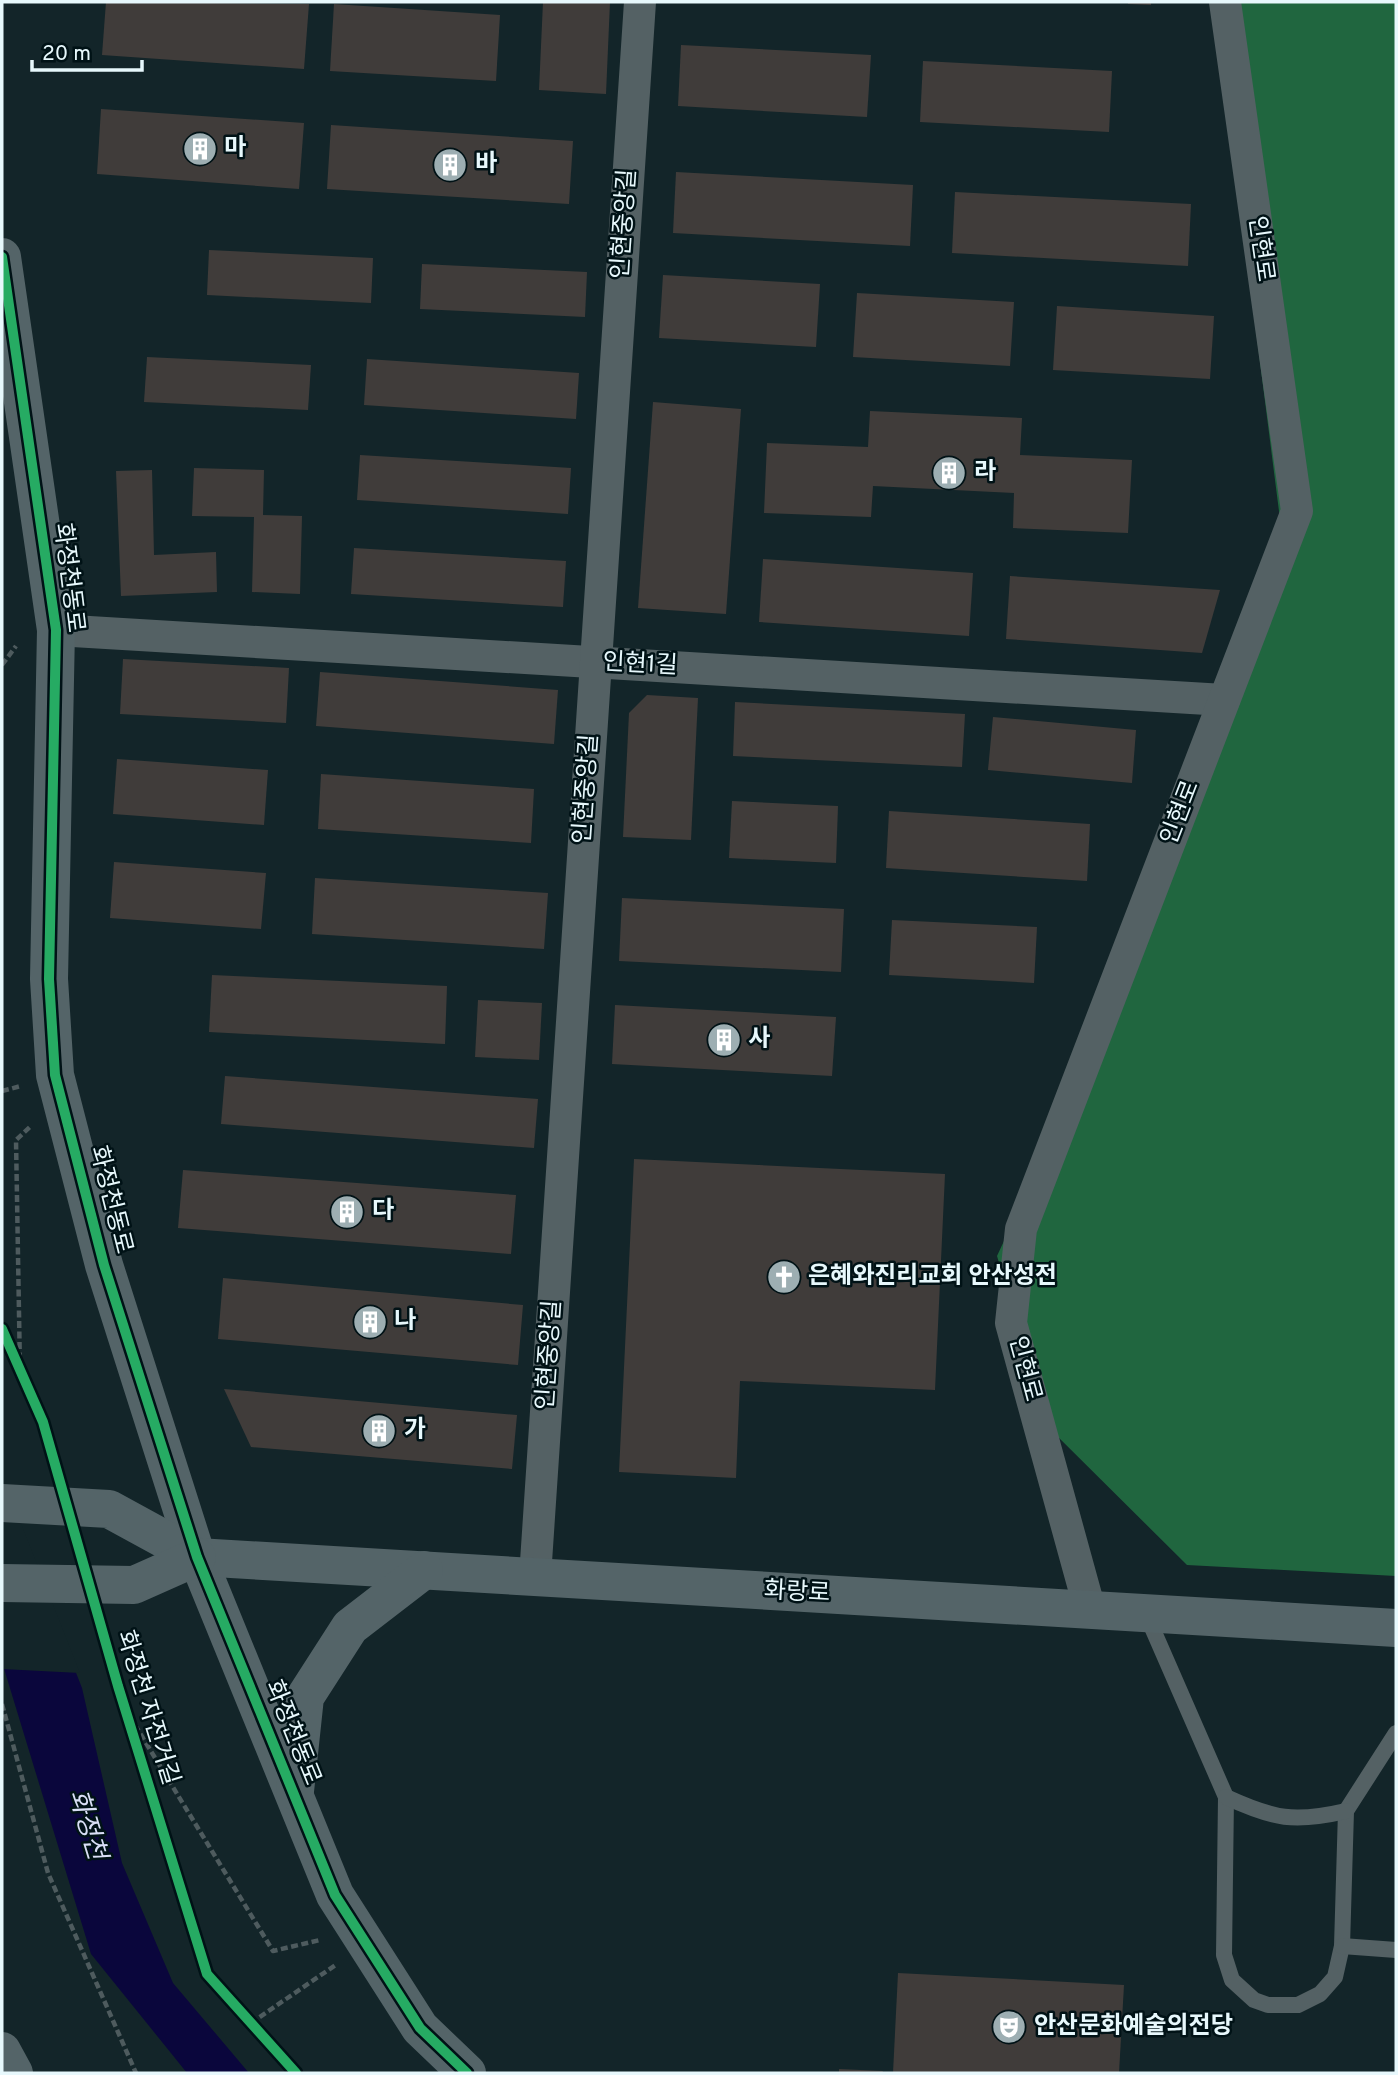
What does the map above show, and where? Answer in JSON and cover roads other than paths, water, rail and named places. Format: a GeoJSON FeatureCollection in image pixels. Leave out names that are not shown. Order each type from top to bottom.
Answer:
{"type":"FeatureCollection","features":[{"type":"Feature","properties":{"kind":"street","name":"인현중앙길"},"geometry":{"type":"LineString","coordinates":[[535,1577],[640,2]]}},
{"type":"Feature","properties":{"kind":"street","name":"인현로"},"geometry":{"type":"LineString","coordinates":[[1090,1610],[1012,1323],[1021,1229],[1297,511],[1225,2]]}},
{"type":"Feature","properties":{"kind":"street","name":"화정천동로"},"geometry":{"type":"LineString","coordinates":[[2,257],[56,630],[48,979],[55,1075],[104,1265],[197,1557],[335,1895],[420,2028],[467,2073]]}},
{"type":"Feature","properties":{"kind":"street","name":"인현1길"},"geometry":{"type":"LineString","coordinates":[[56,630],[1224,700]]}},
{"type":"Feature","properties":{"kind":"street","name":"화랑로"},"geometry":{"type":"LineString","coordinates":[[2,1503],[109,1509],[197,1557],[1396,1628]]}},
{"type":"Feature","properties":{"kind":"street","name":"화랑로"},"geometry":{"type":"LineString","coordinates":[[2,1583],[134,1585],[197,1557]]}},
{"type":"Feature","properties":{"kind":"street"},"geometry":{"type":"LineString","coordinates":[[295,1795],[305,1697],[350,1628],[424,1570]]}},
{"type":"Feature","properties":{"kind":"street"},"geometry":{"type":"LineString","coordinates":[[2,2052],[14,2073]]}},
{"type":"Feature","properties":{"kind":"lane"},"geometry":{"type":"LineString","coordinates":[[1146,1613],[1226,1797],[1224,1955],[1233,1980],[1254,2000],[1268,2006],[1298,2006],[1328,1986],[1340,1962],[1342,1946],[1346,1811],[1396,1733]]}},
{"type":"Feature","properties":{"kind":"lane"},"geometry":{"type":"LineString","coordinates":[[1226,1797],[1261,1813],[1307,1819],[1346,1811]]}},
{"type":"Feature","properties":{"kind":"lane"},"geometry":{"type":"LineString","coordinates":[[1342,1946],[1396,1950]]}},
{"type":"Feature","properties":{"kind":"water","name":"화정천"},"geometry":{"type":"Polygon","coordinates":[[[2,1484],[82,1688],[122,1863],[173,1983],[249,2073],[187,2073],[91,1954],[2,1662],[2,1484]]]}},
{"type":"Feature","properties":{"kind":"place","name":"마"},"geometry":{"type":"Point","coordinates":[200,149]}},
{"type":"Feature","properties":{"kind":"place","name":"바"},"geometry":{"type":"Point","coordinates":[450,165]}},
{"type":"Feature","properties":{"kind":"place","name":"라"},"geometry":{"type":"Point","coordinates":[949,473]}},
{"type":"Feature","properties":{"kind":"place","name":"사"},"geometry":{"type":"Point","coordinates":[724,1040]}},
{"type":"Feature","properties":{"kind":"place","name":"다"},"geometry":{"type":"Point","coordinates":[347,1212]}},
{"type":"Feature","properties":{"kind":"place","name":"은혜와진리교회 안산성전"},"geometry":{"type":"Point","coordinates":[784,1277]}},
{"type":"Feature","properties":{"kind":"place","name":"나"},"geometry":{"type":"Point","coordinates":[370,1322]}},
{"type":"Feature","properties":{"kind":"place","name":"가"},"geometry":{"type":"Point","coordinates":[379,1431]}},
{"type":"Feature","properties":{"kind":"place","name":"안산문화예술의전당"},"geometry":{"type":"Point","coordinates":[1009,2027]}}]}
